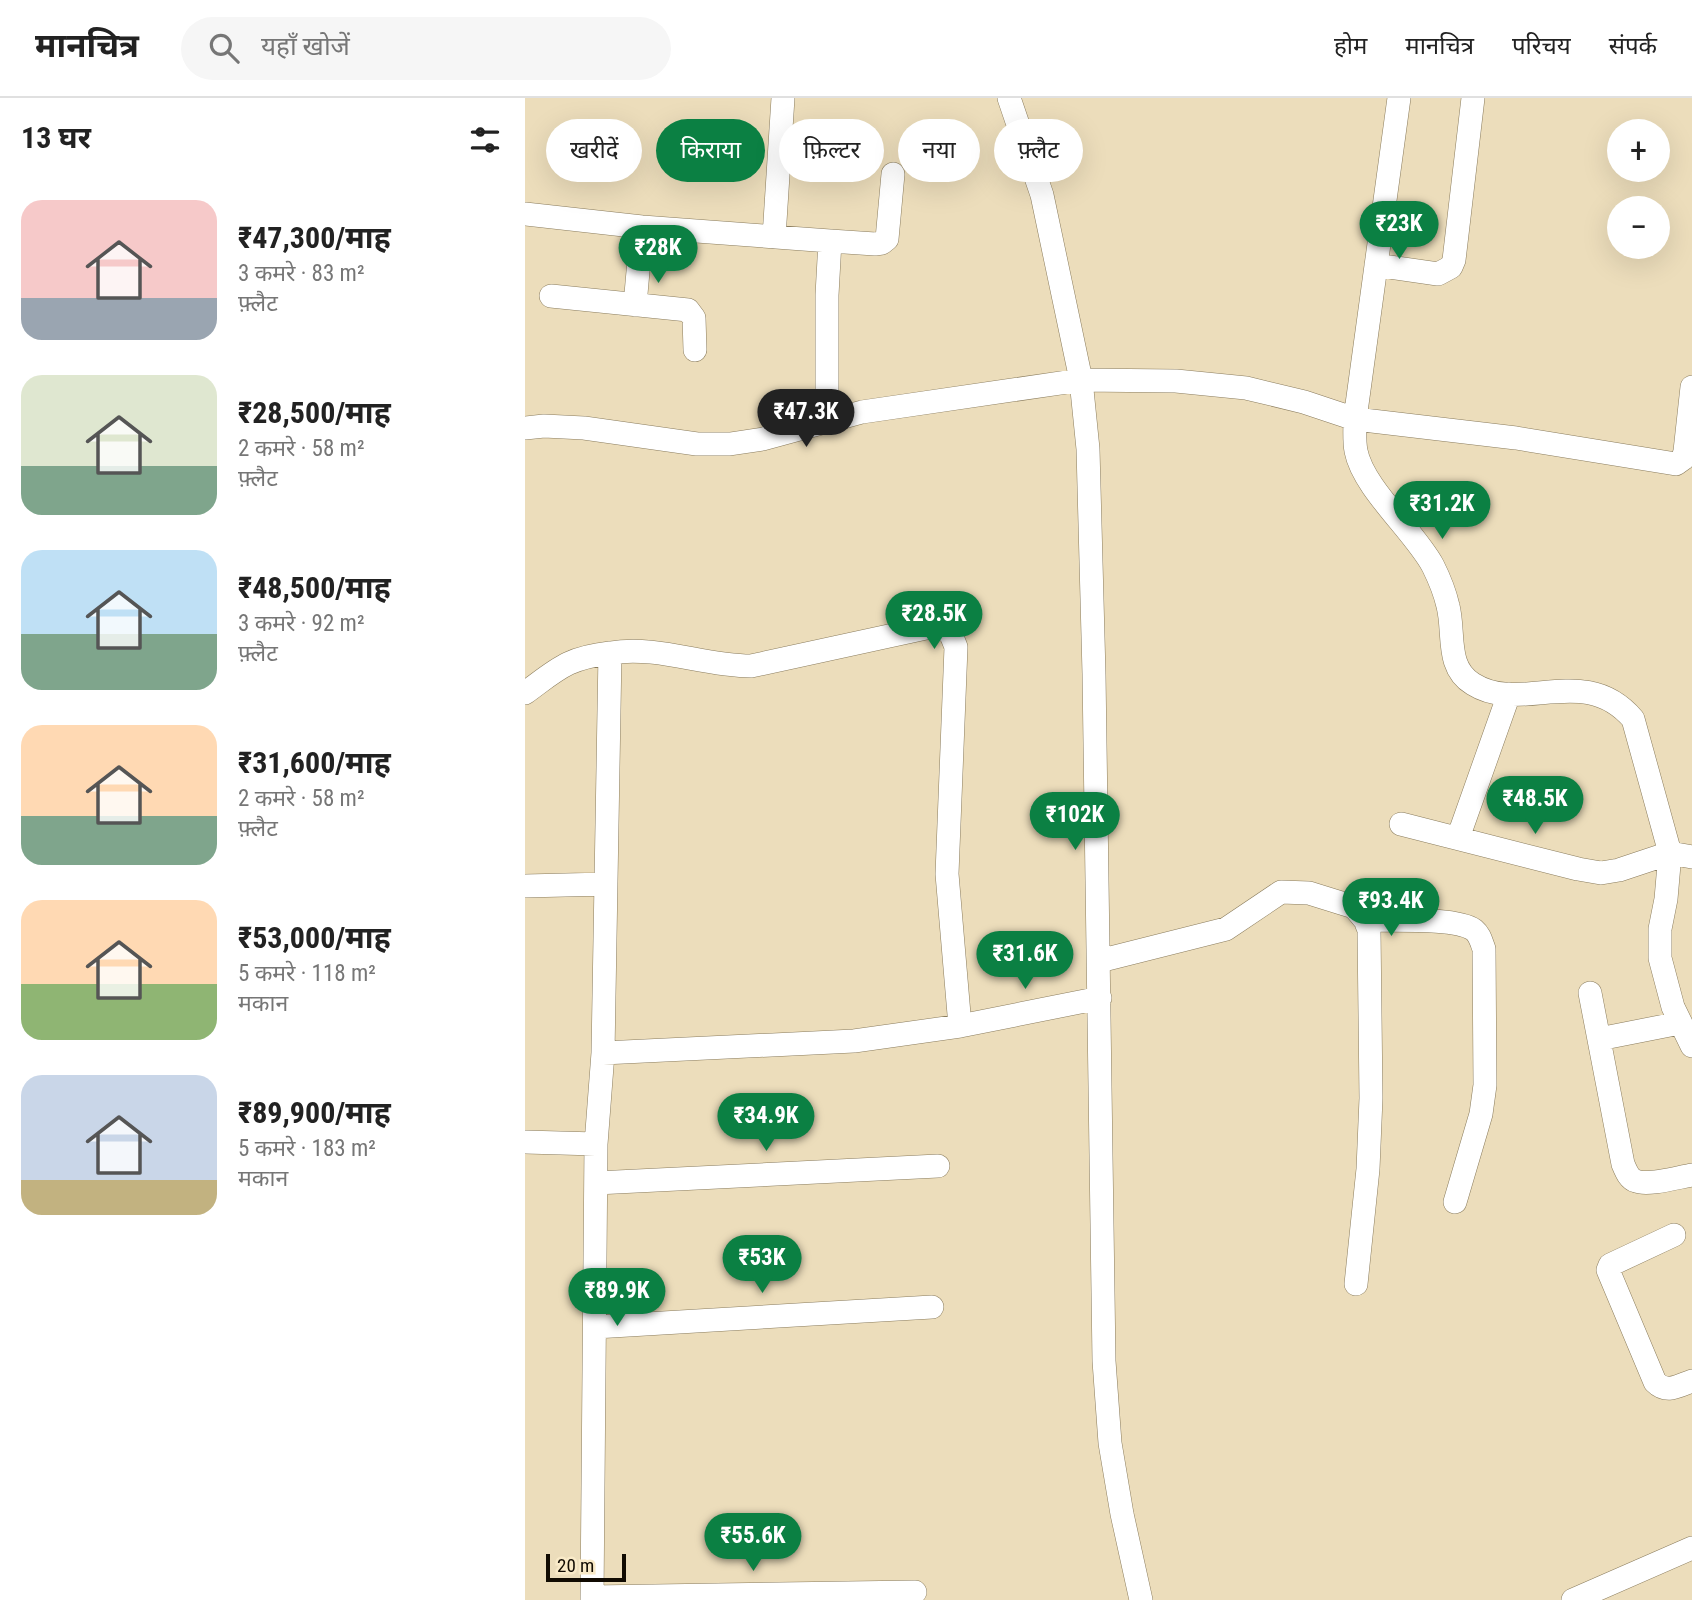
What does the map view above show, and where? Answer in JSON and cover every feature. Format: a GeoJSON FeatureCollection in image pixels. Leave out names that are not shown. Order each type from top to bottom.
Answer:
{"type":"FeatureCollection","features":[{"type":"Feature","properties":{"kind":"street"},"geometry":{"type":"LineString","coordinates":[[774,236],[783,98]]}},
{"type":"Feature","properties":{"kind":"street"},"geometry":{"type":"LineString","coordinates":[[1009,98],[1042,195],[1081,380],[1088,449],[1100,998],[1104,1361],[1110,1443],[1141,1600]]}},
{"type":"Feature","properties":{"kind":"street"},"geometry":{"type":"LineString","coordinates":[[1399,98],[1355,419],[1356,452],[1365,475],[1433,566],[1449,607],[1458,671],[1473,684],[1490,691],[1509,694],[1577,690],[1621,704],[1633,719],[1681,855],[1666,899],[1660,929],[1660,958],[1673,1007],[1692,1046]]}},
{"type":"Feature","properties":{"kind":"street"},"geometry":{"type":"LineString","coordinates":[[1376,265],[1438,274],[1451,267],[1473,98]]}},
{"type":"Feature","properties":{"kind":"street"},"geometry":{"type":"LineString","coordinates":[[525,214],[642,227],[875,244],[887,239],[893,174]]}},
{"type":"Feature","properties":{"kind":"street"},"geometry":{"type":"LineString","coordinates":[[635,305],[642,227]]}},
{"type":"Feature","properties":{"kind":"street"},"geometry":{"type":"LineString","coordinates":[[827,420],[830,241]]}},
{"type":"Feature","properties":{"kind":"street"},"geometry":{"type":"LineString","coordinates":[[551,296],[688,310],[694,318],[695,349]]}},
{"type":"Feature","properties":{"kind":"street"},"geometry":{"type":"LineString","coordinates":[[525,428],[584,428],[652,439],[719,444],[763,439],[862,412],[1081,380],[1176,381],[1246,388],[1304,402],[1355,419],[1516,438],[1676,464],[1685,451],[1692,387]]}},
{"type":"Feature","properties":{"kind":"street"},"geometry":{"type":"LineString","coordinates":[[525,693],[565,664],[583,656],[654,651],[734,666],[751,666],[935,626],[950,632],[956,647],[947,874],[960,1026]]}},
{"type":"Feature","properties":{"kind":"street"},"geometry":{"type":"LineString","coordinates":[[610,653],[603,1053],[596,1144],[592,1599],[915,1592]]}},
{"type":"Feature","properties":{"kind":"street"},"geometry":{"type":"LineString","coordinates":[[1458,838],[1509,694]]}},
{"type":"Feature","properties":{"kind":"street"},"geometry":{"type":"LineString","coordinates":[[1401,824],[1601,873],[1681,855]]}},
{"type":"Feature","properties":{"kind":"street"},"geometry":{"type":"LineString","coordinates":[[525,886],[606,884]]}},
{"type":"Feature","properties":{"kind":"street"},"geometry":{"type":"LineString","coordinates":[[1099,961],[1226,929],[1281,892],[1309,894],[1354,907],[1365,920],[1369,930],[1371,1098],[1368,1169],[1356,1284]]}},
{"type":"Feature","properties":{"kind":"street"},"geometry":{"type":"LineString","coordinates":[[1365,920],[1456,923],[1471,928],[1479,935],[1484,949],[1485,1085],[1481,1114],[1455,1202]]}},
{"type":"Feature","properties":{"kind":"street"},"geometry":{"type":"LineString","coordinates":[[1590,993],[1623,1164],[1629,1177],[1643,1182],[1692,1175]]}},
{"type":"Feature","properties":{"kind":"street"},"geometry":{"type":"LineString","coordinates":[[603,1053],[854,1041],[960,1026],[1100,998]]}},
{"type":"Feature","properties":{"kind":"street"},"geometry":{"type":"LineString","coordinates":[[1599,1039],[1681,1023]]}},
{"type":"Feature","properties":{"kind":"street"},"geometry":{"type":"LineString","coordinates":[[525,1142],[596,1144]]}},
{"type":"Feature","properties":{"kind":"street"},"geometry":{"type":"LineString","coordinates":[[596,1183],[937,1166]]}},
{"type":"Feature","properties":{"kind":"street"},"geometry":{"type":"LineString","coordinates":[[1674,1235],[1610,1265],[1608,1270],[1655,1382],[1668,1390],[1692,1381]]}},
{"type":"Feature","properties":{"kind":"street"},"geometry":{"type":"LineString","coordinates":[[595,1327],[932,1307]]}},
{"type":"Feature","properties":{"kind":"street"},"geometry":{"type":"LineString","coordinates":[[1573,1600],[1692,1548]]}}]}
